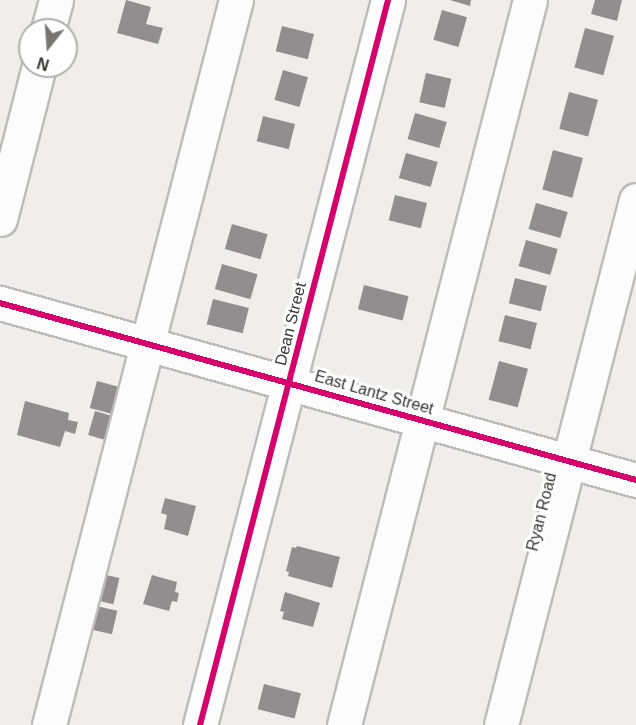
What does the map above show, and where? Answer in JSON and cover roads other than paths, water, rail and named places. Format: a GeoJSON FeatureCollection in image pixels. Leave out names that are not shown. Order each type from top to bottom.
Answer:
{"type":"FeatureCollection","features":[{"type":"Feature","properties":{"kind":"street"},"geometry":{"type":"LineString","coordinates":[[51,18],[56,0]]}},
{"type":"Feature","properties":{"kind":"street"},"geometry":{"type":"LineString","coordinates":[[50,725],[236,0]]}},
{"type":"Feature","properties":{"kind":"street","name":"Dean Street"},"geometry":{"type":"LineString","coordinates":[[200,725],[388,0]]}},
{"type":"Feature","properties":{"kind":"street"},"geometry":{"type":"LineString","coordinates":[[344,725],[530,0]]}},
{"type":"Feature","properties":{"kind":"street"},"geometry":{"type":"LineString","coordinates":[[0,219],[36,78]]}},
{"type":"Feature","properties":{"kind":"street","name":"Ryan Road"},"geometry":{"type":"LineString","coordinates":[[501,725],[636,200]]}},
{"type":"Feature","properties":{"kind":"street","name":"East Lantz Street"},"geometry":{"type":"LineString","coordinates":[[0,303],[636,480]]}}]}
